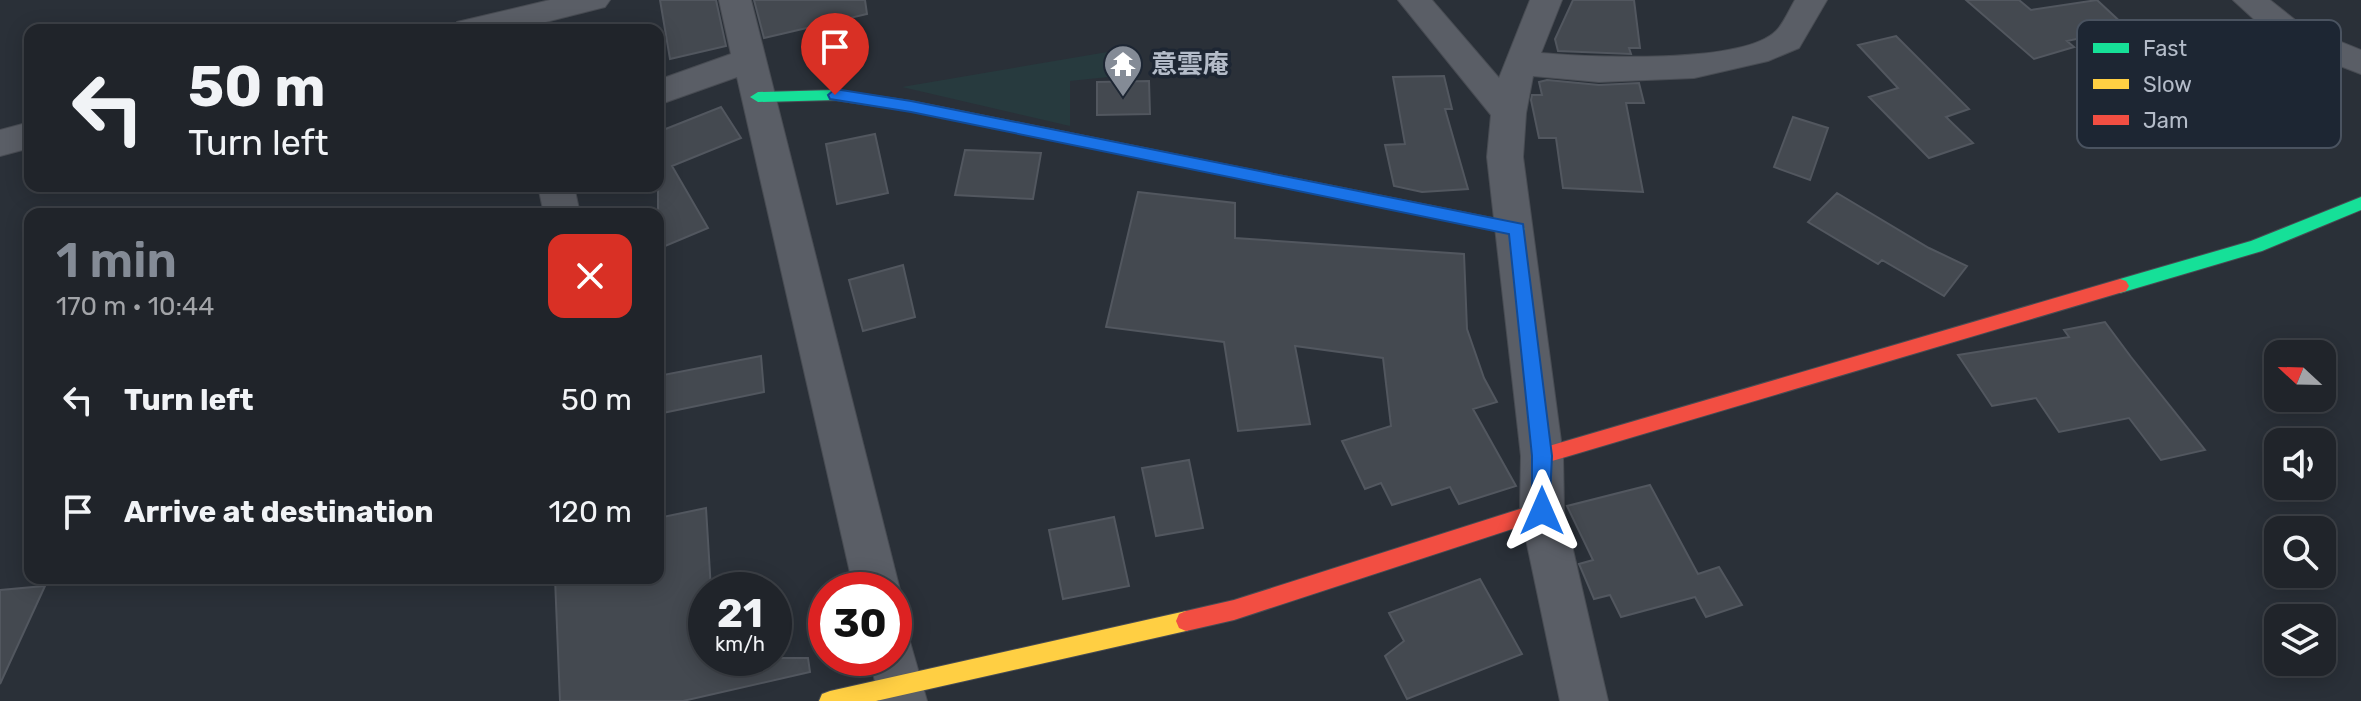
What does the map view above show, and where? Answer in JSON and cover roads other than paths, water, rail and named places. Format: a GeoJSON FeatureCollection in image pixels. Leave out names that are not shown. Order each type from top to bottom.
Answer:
{"type":"FeatureCollection","features":[{"type":"Feature","properties":{"kind":"street"},"geometry":{"type":"LineString","coordinates":[[482,24],[512,10],[594,0]]}},
{"type":"Feature","properties":{"kind":"street"},"geometry":{"type":"LineString","coordinates":[[735,0],[873,572]]}},
{"type":"Feature","properties":{"kind":"street"},"geometry":{"type":"LineString","coordinates":[[1414,0],[1506,110]]}},
{"type":"Feature","properties":{"kind":"street"},"geometry":{"type":"LineString","coordinates":[[1546,0],[1519,62],[1506,110],[1505,157],[1517,229],[1542,456],[1542,511],[1584,701]]}},
{"type":"Feature","properties":{"kind":"street"},"geometry":{"type":"LineString","coordinates":[[1519,62],[1599,70],[1694,67],[1768,50],[1787,40],[1811,0]]}},
{"type":"Feature","properties":{"kind":"street"},"geometry":{"type":"LineString","coordinates":[[2249,0],[2274,20]]}},
{"type":"Feature","properties":{"kind":"street"},"geometry":{"type":"LineString","coordinates":[[2341,55],[2361,63]]}},
{"type":"Feature","properties":{"kind":"street"},"geometry":{"type":"LineString","coordinates":[[664,91],[749,60]]}},
{"type":"Feature","properties":{"kind":"street"},"geometry":{"type":"LineString","coordinates":[[758,97],[835,95],[911,106],[1517,229]]}},
{"type":"Feature","properties":{"kind":"street"},"geometry":{"type":"LineString","coordinates":[[0,143],[24,137]]}},
{"type":"Feature","properties":{"kind":"street"},"geometry":{"type":"LineString","coordinates":[[1542,456],[2256,246],[2361,203]]}},
{"type":"Feature","properties":{"kind":"street"},"geometry":{"type":"LineString","coordinates":[[830,701],[899,682],[1234,610],[1542,511]]}},
{"type":"Feature","properties":{"kind":"place","name":"意雲庵"},"geometry":{"type":"Point","coordinates":[1123,98]}}]}
